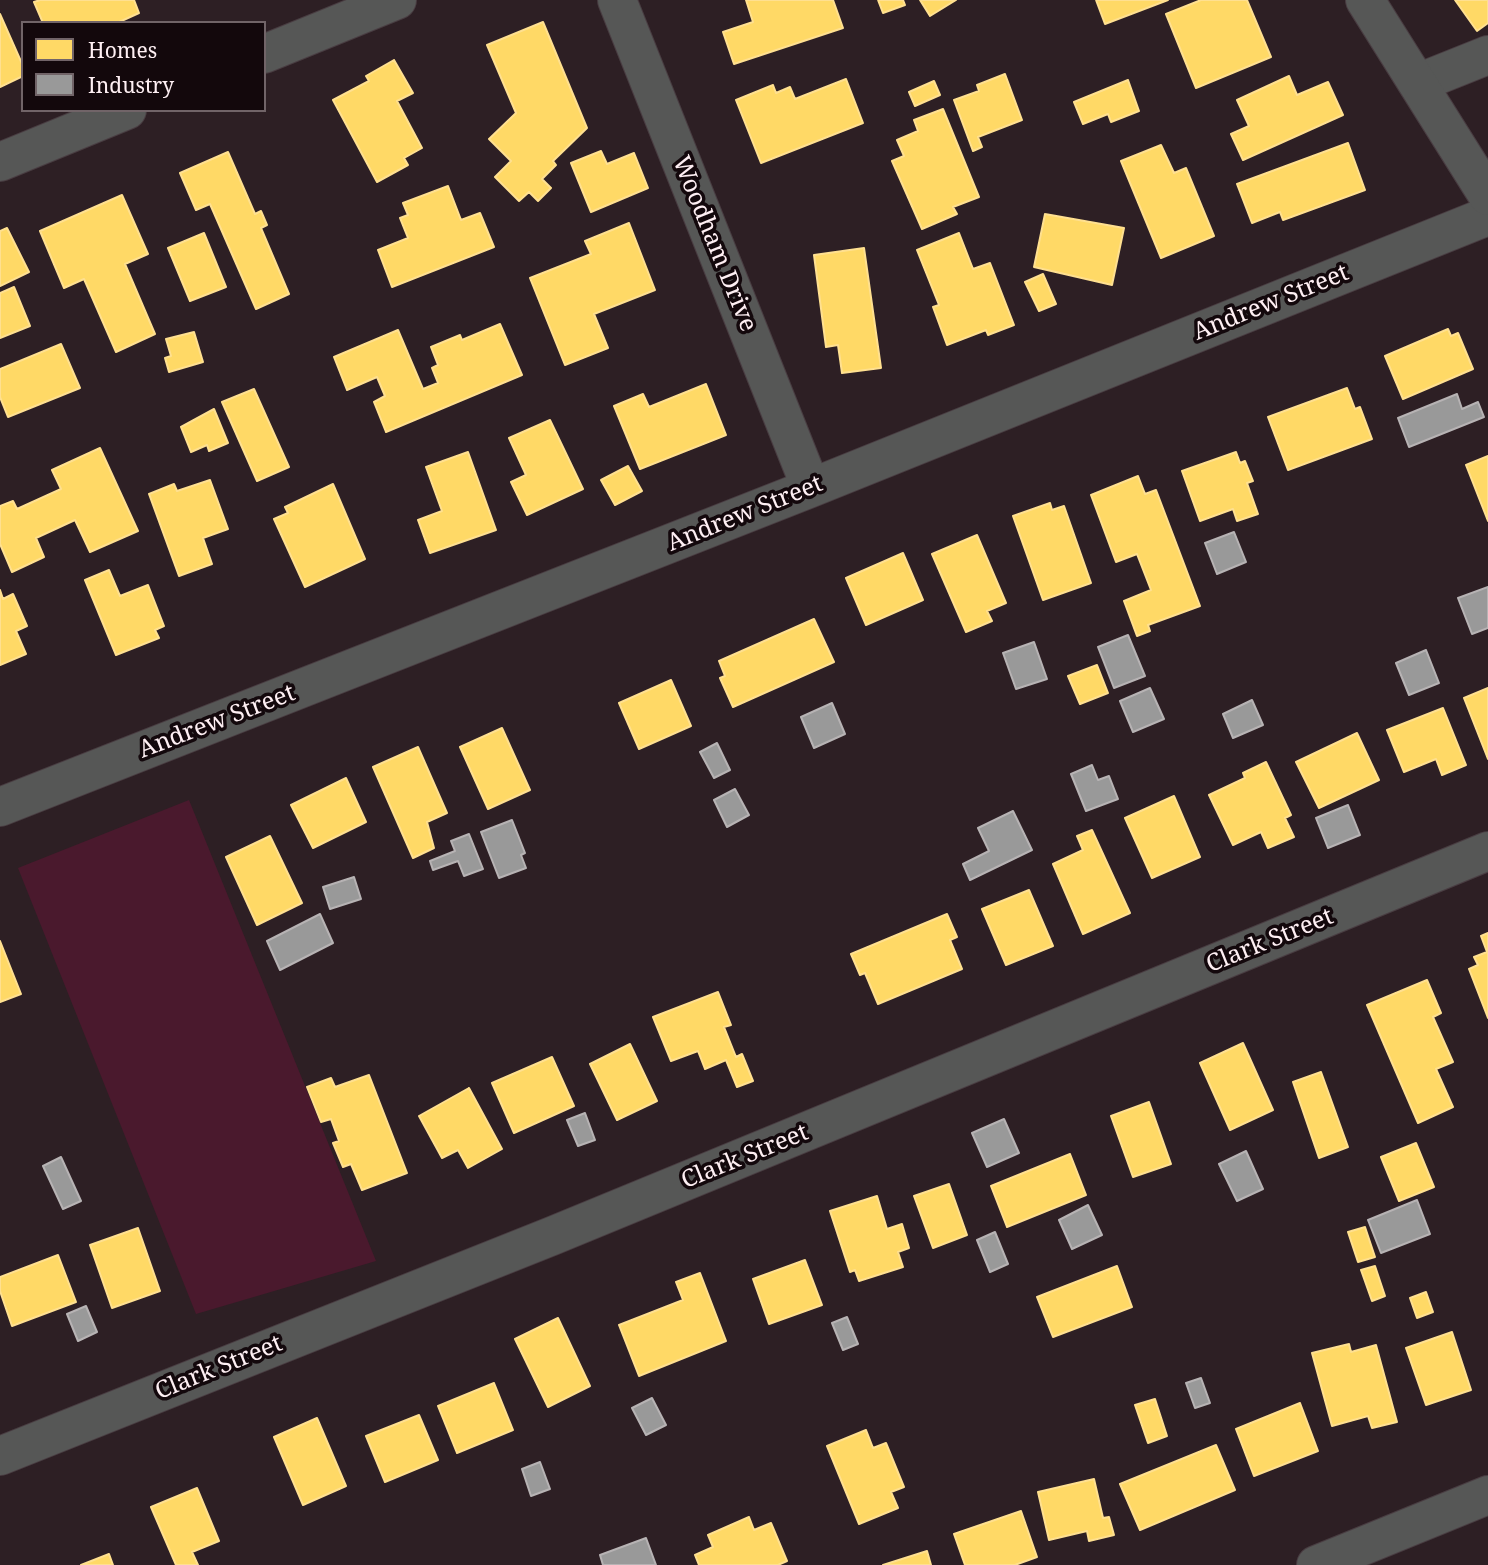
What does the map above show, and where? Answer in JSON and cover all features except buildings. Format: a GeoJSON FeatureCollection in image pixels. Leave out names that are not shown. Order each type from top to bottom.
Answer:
{"type":"FeatureCollection","features":[{"type":"Feature","properties":{"kind":"street"},"geometry":{"type":"LineString","coordinates":[[266,53],[397,0]]}},
{"type":"Feature","properties":{"kind":"street","name":"Woodham Drive"},"geometry":{"type":"LineString","coordinates":[[617,0],[811,488]]}},
{"type":"Feature","properties":{"kind":"street"},"geometry":{"type":"LineString","coordinates":[[1365,0],[1488,196]]}},
{"type":"Feature","properties":{"kind":"street"},"geometry":{"type":"LineString","coordinates":[[1418,83],[1488,55]]}},
{"type":"Feature","properties":{"kind":"street"},"geometry":{"type":"LineString","coordinates":[[0,162],[122,112]]}},
{"type":"Feature","properties":{"kind":"street","name":"Andrew Street"},"geometry":{"type":"LineString","coordinates":[[0,807],[811,488],[1488,216]]}},
{"type":"Feature","properties":{"kind":"street","name":"Clark Street"},"geometry":{"type":"LineString","coordinates":[[0,1456],[552,1236],[1488,851]]}},
{"type":"Feature","properties":{"kind":"street"},"geometry":{"type":"LineString","coordinates":[[1316,1565],[1488,1495]]}},
{"type":"Feature","properties":{"kind":"shaded area"},"geometry":{"type":"Polygon","coordinates":[[[189,800],[376,1261],[196,1314],[18,868],[189,800]]]}}]}
